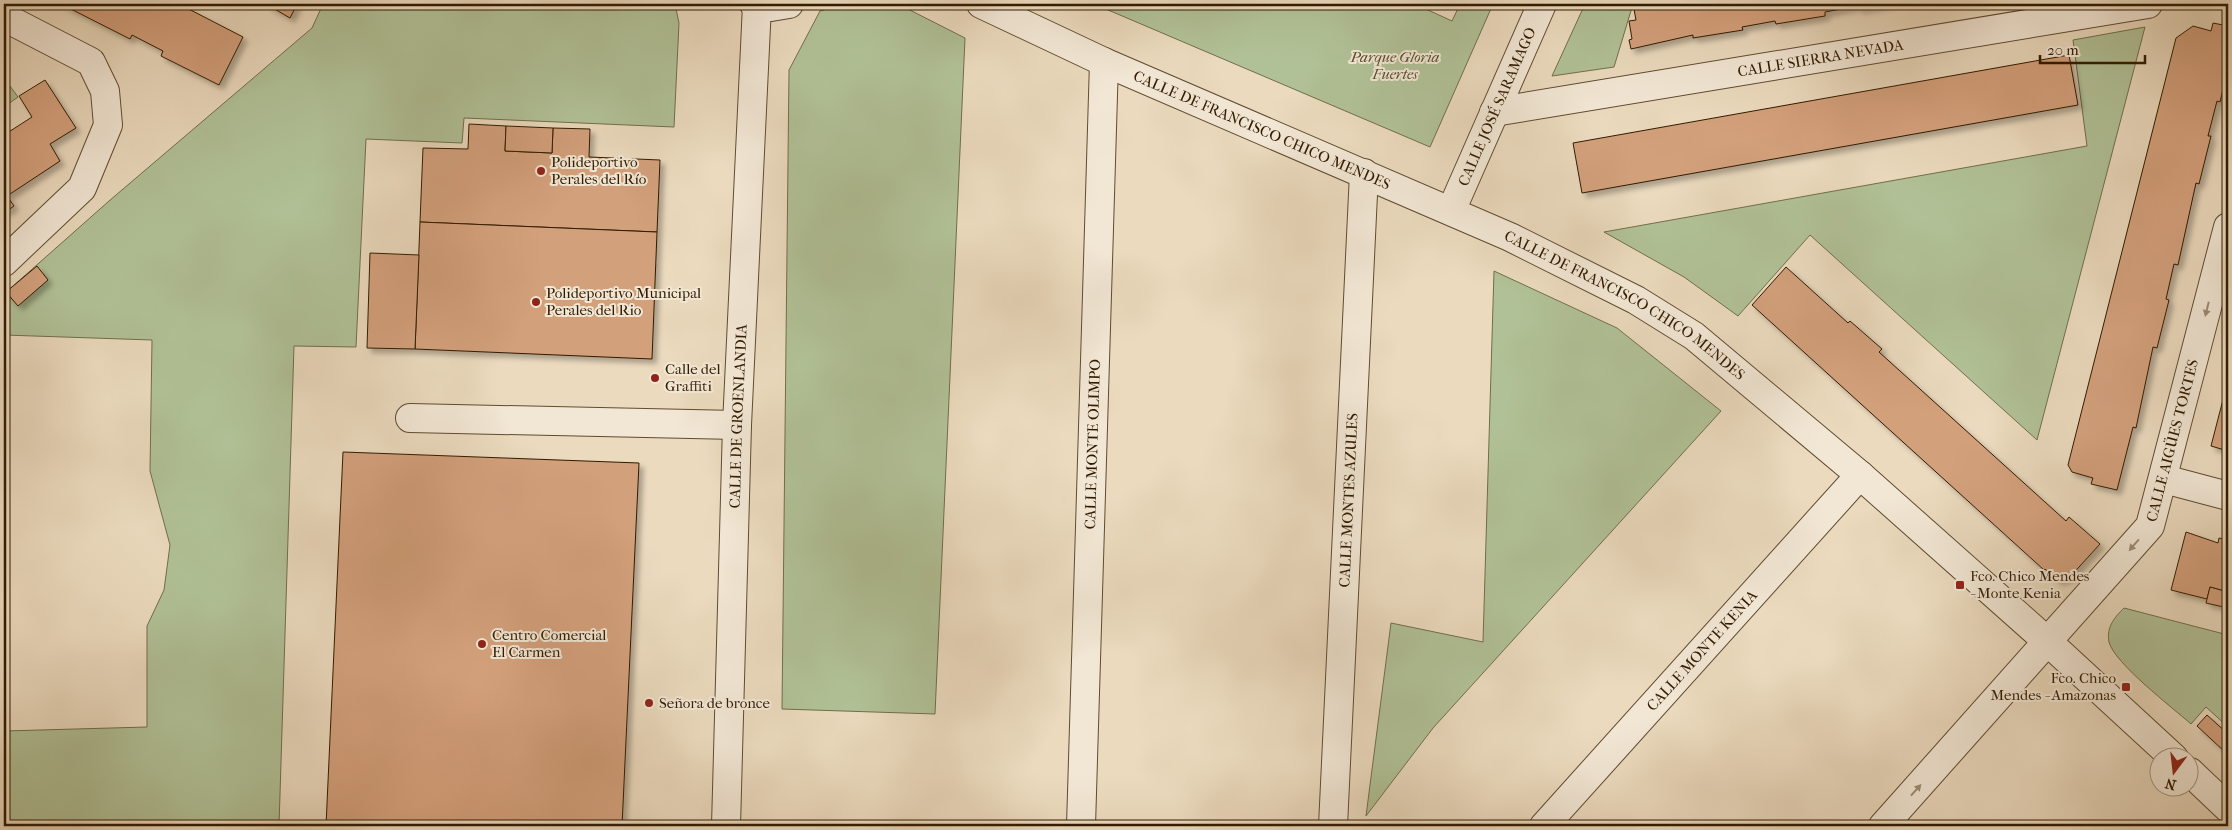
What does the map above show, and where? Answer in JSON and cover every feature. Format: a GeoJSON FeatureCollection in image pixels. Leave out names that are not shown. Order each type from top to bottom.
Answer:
{"type":"FeatureCollection","features":[{"type":"Feature","properties":{"kind":"street"},"geometry":{"type":"LineString","coordinates":[[755,4],[771,7],[789,4]]}},
{"type":"Feature","properties":{"kind":"street","name":"CALLE DE GROENLANDIA"},"geometry":{"type":"LineString","coordinates":[[726,826],[737,425],[755,4]]}},
{"type":"Feature","properties":{"kind":"street","name":"CALLE DE FRANCISCO CHICO MENDES"},"geometry":{"type":"LineString","coordinates":[[981,4],[1104,62],[1510,237],[1636,300],[1694,336],[1860,475],[2048,642],[2163,748]]}},
{"type":"Feature","properties":{"kind":"street","name":"CALLE JOSÉ SARAMAGO"},"geometry":{"type":"LineString","coordinates":[[1451,211],[1542,4]]}},
{"type":"Feature","properties":{"kind":"street","name":"CALLE SIERRA NEVADA"},"geometry":{"type":"LineString","coordinates":[[1494,112],[2148,4]]}},
{"type":"Feature","properties":{"kind":"street"},"geometry":{"type":"LineString","coordinates":[[4,17],[91,62],[105,91],[108,125],[82,188],[4,262]]}},
{"type":"Feature","properties":{"kind":"street","name":"CALLE MONTE OLIMPO"},"geometry":{"type":"LineString","coordinates":[[1081,826],[1104,62]]}},
{"type":"Feature","properties":{"kind":"street","name":"CALLE MONTES AZULES"},"geometry":{"type":"LineString","coordinates":[[1333,826],[1364,173]]}},
{"type":"Feature","properties":{"kind":"street","name":"CALLE AIGÜES TORTES"},"geometry":{"type":"LineString","coordinates":[[1884,826],[2150,526],[2164,479],[2228,228]]}},
{"type":"Feature","properties":{"kind":"street"},"geometry":{"type":"LineString","coordinates":[[410,418],[737,425]]}},
{"type":"Feature","properties":{"kind":"street","name":"CALLE MONTE KENIA"},"geometry":{"type":"LineString","coordinates":[[1544,826],[1860,475]]}},
{"type":"Feature","properties":{"kind":"street"},"geometry":{"type":"LineString","coordinates":[[2164,479],[2228,496]]}},
{"type":"Feature","properties":{"kind":"street"},"geometry":{"type":"LineString","coordinates":[[2200,781],[2228,808]]}},
{"type":"Feature","properties":{"kind":"green space"},"geometry":{"type":"Polygon","coordinates":[[[323,4],[675,4],[679,23],[674,127],[464,118],[462,143],[366,139],[356,347],[294,346],[279,826],[4,826],[4,731],[147,727],[147,626],[164,590],[170,545],[150,471],[152,340],[4,335],[4,294],[109,201],[312,28],[323,4]]]}},
{"type":"Feature","properties":{"kind":"green space"},"geometry":{"type":"Polygon","coordinates":[[[844,4],[898,4],[965,38],[935,714],[782,709],[789,70],[820,11],[844,4]]]}},
{"type":"Feature","properties":{"kind":"green space","name":"Parque Gloria Fuertes"},"geometry":{"type":"Polygon","coordinates":[[[1094,4],[1415,4],[1452,21],[1460,4],[1493,4],[1430,147],[1094,4]]]}},
{"type":"Feature","properties":{"kind":"green space"},"geometry":{"type":"Polygon","coordinates":[[[1585,4],[1633,4],[1614,67],[1552,76],[1585,4]]]}},
{"type":"Feature","properties":{"kind":"green space"},"geometry":{"type":"Polygon","coordinates":[[[2145,27],[2037,440],[1810,235],[1738,316],[1684,277],[1604,232],[2087,146],[2073,40],[2145,27]]]}},
{"type":"Feature","properties":{"kind":"green space"},"geometry":{"type":"Polygon","coordinates":[[[4,78],[18,97],[4,107],[4,78]]]}},
{"type":"Feature","properties":{"kind":"green space"},"geometry":{"type":"Polygon","coordinates":[[[1494,271],[1617,328],[1721,411],[1433,728],[1366,816],[1391,623],[1483,642],[1494,271]]]}},
{"type":"Feature","properties":{"kind":"green space"},"geometry":{"type":"Polygon","coordinates":[[[2124,608],[2228,635],[2228,727],[2206,707],[2191,724],[2145,685],[2121,661],[2113,651],[2108,637],[2112,623],[2124,608]]]}},
{"type":"Feature","properties":{"kind":"building"},"geometry":{"type":"Polygon","coordinates":[[[61,4],[179,4],[243,37],[219,85],[161,56],[163,51],[132,35],[130,39],[61,4]]]}},
{"type":"Feature","properties":{"kind":"building"},"geometry":{"type":"Polygon","coordinates":[[[266,4],[297,4],[290,18],[266,4]]]}},
{"type":"Feature","properties":{"kind":"building"},"geometry":{"type":"Polygon","coordinates":[[[1633,4],[1890,4],[1859,9],[1858,6],[1825,12],[1825,16],[1776,24],[1775,21],[1742,27],[1743,30],[1693,38],[1693,35],[1631,49],[1629,40],[1632,39],[1629,21],[1636,20],[1633,4]]]}},
{"type":"Feature","properties":{"kind":"building"},"geometry":{"type":"Polygon","coordinates":[[[2213,23],[2228,26],[2228,69],[2220,102],[2217,101],[2208,136],[2211,136],[2199,184],[2196,183],[2178,265],[2174,264],[2166,299],[2169,300],[2157,348],[2153,347],[2136,428],[2133,427],[2117,490],[2091,484],[2093,478],[2072,472],[2068,465],[2176,38],[2193,26],[2211,31],[2213,23]]]}},
{"type":"Feature","properties":{"kind":"building"},"geometry":{"type":"Polygon","coordinates":[[[2069,55],[2078,105],[1582,193],[1573,143],[2069,55]]]}},
{"type":"Feature","properties":{"kind":"building"},"geometry":{"type":"Polygon","coordinates":[[[45,80],[76,128],[50,144],[60,161],[7,196],[14,206],[4,213],[4,135],[32,117],[19,96],[45,80]]]}},
{"type":"Feature","properties":{"kind":"building","name":"Polideportivo Perales del Río"},"geometry":{"type":"Polygon","coordinates":[[[469,124],[506,126],[505,151],[552,153],[553,128],[590,129],[589,157],[660,160],[657,232],[420,222],[423,148],[468,149],[469,124]]]}},
{"type":"Feature","properties":{"kind":"building"},"geometry":{"type":"Polygon","coordinates":[[[506,126],[553,128],[552,153],[505,151],[506,126]]]}},
{"type":"Feature","properties":{"kind":"building","name":"Polideportivo Municipal Perales del Rio"},"geometry":{"type":"Polygon","coordinates":[[[420,222],[657,232],[652,359],[415,349],[420,222]]]}},
{"type":"Feature","properties":{"kind":"building"},"geometry":{"type":"Polygon","coordinates":[[[370,253],[419,255],[415,349],[367,348],[370,253]]]}},
{"type":"Feature","properties":{"kind":"building"},"geometry":{"type":"Polygon","coordinates":[[[37,266],[48,280],[18,306],[6,292],[37,266]]]}},
{"type":"Feature","properties":{"kind":"building"},"geometry":{"type":"Polygon","coordinates":[[[1786,267],[1848,323],[1850,321],[1882,349],[1879,352],[2066,521],[2069,517],[2100,544],[2069,578],[2058,581],[2044,570],[1752,305],[1786,267]]]}},
{"type":"Feature","properties":{"kind":"building"},"geometry":{"type":"Polygon","coordinates":[[[2226,388],[2228,389],[2228,451],[2211,446],[2226,388]]]}},
{"type":"Feature","properties":{"kind":"building","name":"Centro Comercial El Carmen"},"geometry":{"type":"Polygon","coordinates":[[[343,452],[639,463],[622,826],[326,826],[343,452]]]}},
{"type":"Feature","properties":{"kind":"building"},"geometry":{"type":"Polygon","coordinates":[[[2186,532],[2218,543],[2219,538],[2228,540],[2228,592],[2210,587],[2207,599],[2171,590],[2186,532]]]}},
{"type":"Feature","properties":{"kind":"building"},"geometry":{"type":"Polygon","coordinates":[[[2210,587],[2228,592],[2228,608],[2206,603],[2210,587]]]}},
{"type":"Feature","properties":{"kind":"building"},"geometry":{"type":"Polygon","coordinates":[[[2207,715],[2228,734],[2228,748],[2225,752],[2197,726],[2207,715]]]}},
{"type":"Feature","properties":{"kind":"place","name":"Polideportivo Perales del Río"},"geometry":{"type":"Point","coordinates":[541,171]}},
{"type":"Feature","properties":{"kind":"place","name":"Polideportivo Municipal Perales del Rio"},"geometry":{"type":"Point","coordinates":[536,302]}},
{"type":"Feature","properties":{"kind":"place","name":"Calle del Graffiti"},"geometry":{"type":"Point","coordinates":[655,378]}},
{"type":"Feature","properties":{"kind":"place","name":"Fco. Chico Mendes - Monte Kenia"},"geometry":{"type":"Point","coordinates":[1960,585]}},
{"type":"Feature","properties":{"kind":"place","name":"Centro Comercial El Carmen"},"geometry":{"type":"Point","coordinates":[482,644]}},
{"type":"Feature","properties":{"kind":"place","name":"Fco. Chico Mendes - Amazonas"},"geometry":{"type":"Point","coordinates":[2126,687]}},
{"type":"Feature","properties":{"kind":"place","name":"Señora de bronce"},"geometry":{"type":"Point","coordinates":[649,703]}}]}
